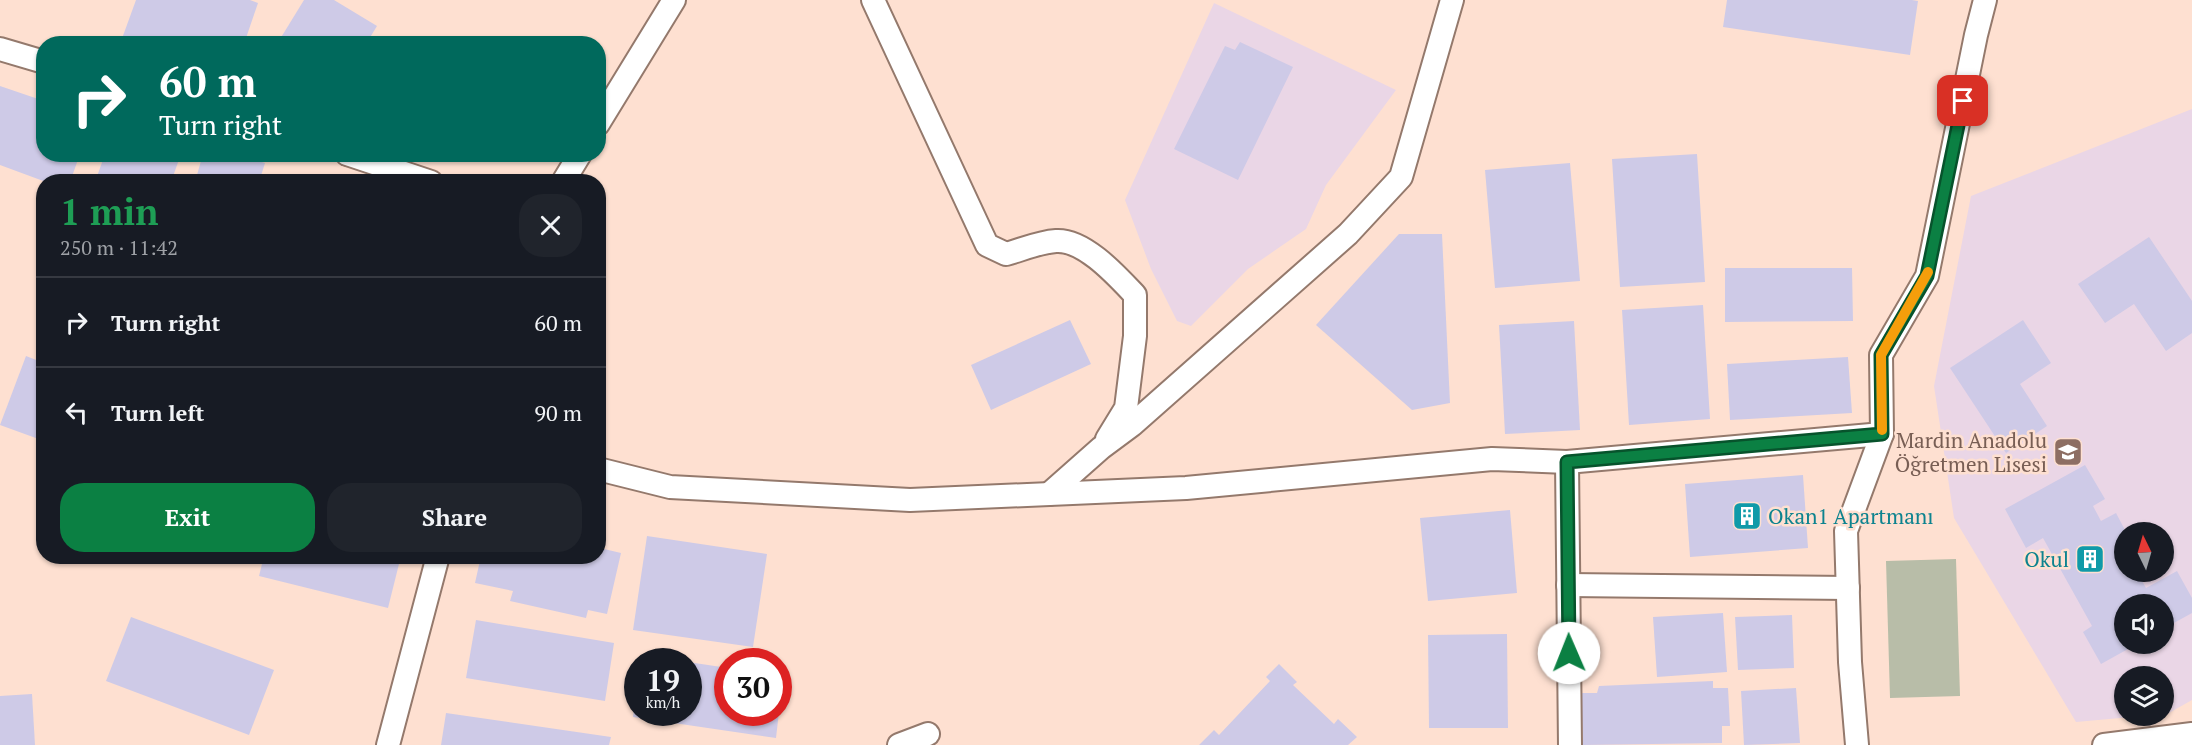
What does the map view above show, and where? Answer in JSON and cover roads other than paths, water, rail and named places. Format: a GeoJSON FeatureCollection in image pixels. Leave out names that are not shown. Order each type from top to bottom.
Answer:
{"type":"FeatureCollection","features":[{"type":"Feature","properties":{"kind":"street"},"geometry":{"type":"LineString","coordinates":[[606,111],[674,0]]}},
{"type":"Feature","properties":{"kind":"street"},"geometry":{"type":"LineString","coordinates":[[873,0],[987,245],[1006,254],[1057,241],[1082,248],[1111,269],[1135,295],[1135,336],[1126,408],[1101,448]]}},
{"type":"Feature","properties":{"kind":"street"},"geometry":{"type":"LineString","coordinates":[[1050,494],[1101,448],[1132,425],[1348,234],[1401,177],[1452,0]]}},
{"type":"Feature","properties":{"kind":"street"},"geometry":{"type":"LineString","coordinates":[[1857,745],[1850,662],[1846,531],[1882,434],[1881,355],[1927,276],[1985,0]]}},
{"type":"Feature","properties":{"kind":"street"},"geometry":{"type":"LineString","coordinates":[[0,49],[36,60]]}},
{"type":"Feature","properties":{"kind":"street"},"geometry":{"type":"LineString","coordinates":[[371,162],[407,174]]}},
{"type":"Feature","properties":{"kind":"street"},"geometry":{"type":"LineString","coordinates":[[606,471],[670,487],[910,500],[1186,488],[1492,459],[1567,462],[1882,434]]}},
{"type":"Feature","properties":{"kind":"street"},"geometry":{"type":"LineString","coordinates":[[1567,462],[1570,745]]}},
{"type":"Feature","properties":{"kind":"street"},"geometry":{"type":"LineString","coordinates":[[388,745],[436,564]]}},
{"type":"Feature","properties":{"kind":"street"},"geometry":{"type":"LineString","coordinates":[[1568,585],[1848,588]]}},
{"type":"Feature","properties":{"kind":"street"},"geometry":{"type":"LineString","coordinates":[[899,745],[928,734]]}},
{"type":"Feature","properties":{"kind":"street"},"geometry":{"type":"LineString","coordinates":[[2104,745],[2192,734]]}},
{"type":"Feature","properties":{"kind":"place","name":"Mardin Anadolu Öğretmen Lisesi"},"geometry":{"type":"Point","coordinates":[2068,452]}},
{"type":"Feature","properties":{"kind":"place","name":"Okan1 Apartmanı"},"geometry":{"type":"Point","coordinates":[1747,516]}},
{"type":"Feature","properties":{"kind":"place","name":"Okul"},"geometry":{"type":"Point","coordinates":[2090,559]}}]}
